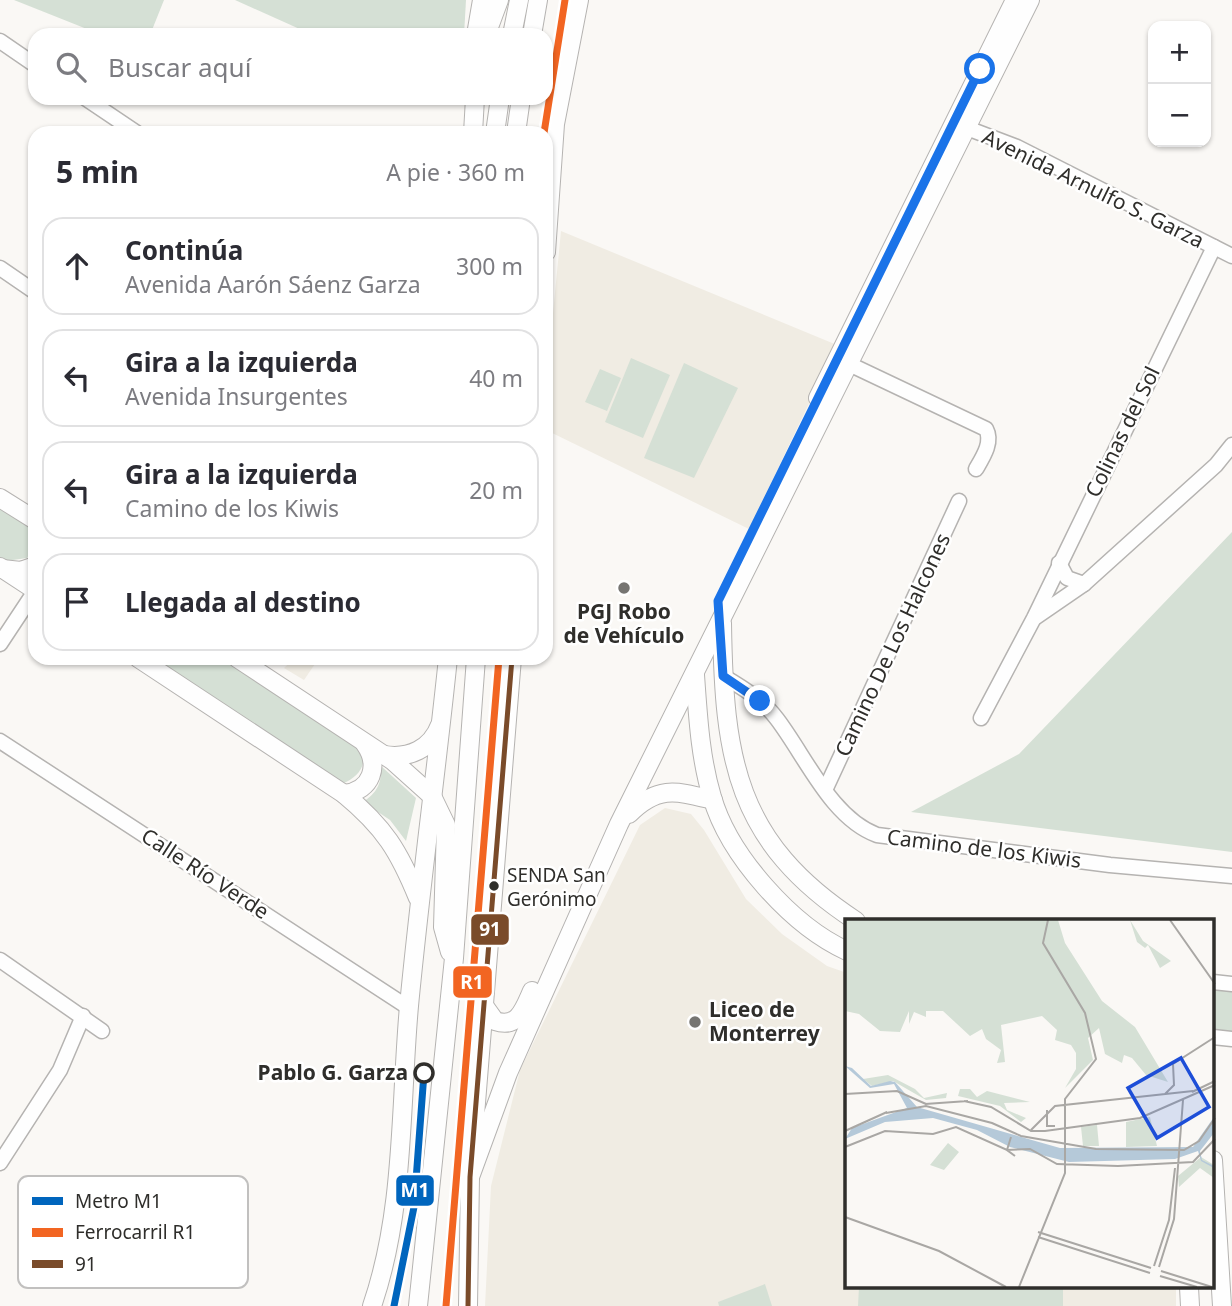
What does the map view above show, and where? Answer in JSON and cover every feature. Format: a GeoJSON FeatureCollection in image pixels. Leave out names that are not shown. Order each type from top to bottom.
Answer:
{"type":"FeatureCollection","features":[{"type":"Feature","properties":{"kind":"main road"},"geometry":{"type":"LineString","coordinates":[[477,28],[482,0]]}},
{"type":"Feature","properties":{"kind":"main road"},"geometry":{"type":"LineString","coordinates":[[489,28],[499,0]]}},
{"type":"Feature","properties":{"kind":"main road"},"geometry":{"type":"LineString","coordinates":[[513,28],[519,0]]}},
{"type":"Feature","properties":{"kind":"main road"},"geometry":{"type":"LineString","coordinates":[[533,28],[538,0]]}},
{"type":"Feature","properties":{"kind":"main road"},"geometry":{"type":"LineString","coordinates":[[553,152],[555,124],[579,0]]}},
{"type":"Feature","properties":{"kind":"main road"},"geometry":{"type":"LineString","coordinates":[[485,1007],[495,1021],[503,1024],[518,1018],[523,1012],[691,669],[722,620],[849,363],[960,126],[1015,0]]}},
{"type":"Feature","properties":{"kind":"main road"},"geometry":{"type":"LineString","coordinates":[[470,1177],[509,1073],[691,669],[718,601],[960,126],[1030,0]]}},
{"type":"Feature","properties":{"kind":"main road"},"geometry":{"type":"LineString","coordinates":[[473,126],[475,105]]}},
{"type":"Feature","properties":{"kind":"main road"},"geometry":{"type":"LineString","coordinates":[[496,126],[499,105]]}},
{"type":"Feature","properties":{"kind":"main road"},"geometry":{"type":"LineString","coordinates":[[517,126],[520,105]]}},
{"type":"Feature","properties":{"kind":"main road"},"geometry":{"type":"LineString","coordinates":[[0,498],[28,516]]}},
{"type":"Feature","properties":{"kind":"main road"},"geometry":{"type":"LineString","coordinates":[[1,568],[21,571],[28,568]]}},
{"type":"Feature","properties":{"kind":"main road"},"geometry":{"type":"LineString","coordinates":[[1,568],[28,586]]}},
{"type":"Feature","properties":{"kind":"main road"},"geometry":{"type":"LineString","coordinates":[[718,601],[722,620],[723,676],[732,757],[754,814],[793,869],[824,899],[853,919]]}},
{"type":"Feature","properties":{"kind":"main road"},"geometry":{"type":"LineString","coordinates":[[149,665],[344,794],[374,819],[401,855],[420,902]]}},
{"type":"Feature","properties":{"kind":"main road"},"geometry":{"type":"LineString","coordinates":[[247,665],[383,755],[432,796],[446,825],[443,927],[454,958]]}},
{"type":"Feature","properties":{"kind":"main road"},"geometry":{"type":"LineString","coordinates":[[372,1306],[390,1232],[398,1180],[409,1008],[448,665]]}},
{"type":"Feature","properties":{"kind":"main road"},"geometry":{"type":"LineString","coordinates":[[418,1306],[454,958],[476,665]]}},
{"type":"Feature","properties":{"kind":"main road"},"geometry":{"type":"LineString","coordinates":[[468,1306],[470,1177],[511,665]]}},
{"type":"Feature","properties":{"kind":"main road"},"geometry":{"type":"LineString","coordinates":[[691,669],[699,733],[713,800],[741,854],[774,896],[813,930],[845,950]]}},
{"type":"Feature","properties":{"kind":"main road"},"geometry":{"type":"LineString","coordinates":[[383,755],[402,757],[419,751],[438,732],[443,715]]}},
{"type":"Feature","properties":{"kind":"main road"},"geometry":{"type":"LineString","coordinates":[[344,794],[363,787],[371,776],[372,756],[365,744]]}},
{"type":"Feature","properties":{"kind":"main road"},"geometry":{"type":"LineString","coordinates":[[619,824],[639,804],[664,791],[713,800]]}},
{"type":"Feature","properties":{"kind":"main road"},"geometry":{"type":"LineString","coordinates":[[1214,1176],[1222,1306]]}},
{"type":"Feature","properties":{"kind":"main road"},"geometry":{"type":"LineString","coordinates":[[1189,1288],[1190,1306]]}},
{"type":"Feature","properties":{"kind":"street"},"geometry":{"type":"LineString","coordinates":[[0,41],[28,60]]}},
{"type":"Feature","properties":{"kind":"street"},"geometry":{"type":"LineString","coordinates":[[95,105],[127,126]]}},
{"type":"Feature","properties":{"kind":"street","name":"Avenida Arnulfo S. Garza"},"geometry":{"type":"LineString","coordinates":[[960,126],[1017,147],[1232,256]]}},
{"type":"Feature","properties":{"kind":"street","name":"Colinas del Sol"},"geometry":{"type":"LineString","coordinates":[[981,718],[1034,618],[1214,247]]}},
{"type":"Feature","properties":{"kind":"street"},"geometry":{"type":"LineString","coordinates":[[0,268],[28,287]]}},
{"type":"Feature","properties":{"kind":"street"},"geometry":{"type":"LineString","coordinates":[[849,363],[986,429],[989,435],[987,447],[976,469]]}},
{"type":"Feature","properties":{"kind":"street"},"geometry":{"type":"LineString","coordinates":[[1034,618],[1084,584],[1216,465],[1232,445]]}},
{"type":"Feature","properties":{"kind":"street","name":"Camino De Los Halcones"},"geometry":{"type":"LineString","coordinates":[[826,788],[960,501]]}},
{"type":"Feature","properties":{"kind":"street"},"geometry":{"type":"LineString","coordinates":[[1059,563],[1067,578],[1084,584]]}},
{"type":"Feature","properties":{"kind":"street"},"geometry":{"type":"LineString","coordinates":[[0,644],[28,602]]}},
{"type":"Feature","properties":{"kind":"street","name":"Camino de los Kiwis"},"geometry":{"type":"LineString","coordinates":[[723,676],[768,708],[846,818],[877,835],[1110,865],[1232,876]]}},
{"type":"Feature","properties":{"kind":"street","name":"Calle Río Verde"},"geometry":{"type":"LineString","coordinates":[[0,741],[409,1008]]}},
{"type":"Feature","properties":{"kind":"street"},"geometry":{"type":"LineString","coordinates":[[0,960],[102,1031]]}},
{"type":"Feature","properties":{"kind":"street"},"geometry":{"type":"LineString","coordinates":[[1214,982],[1232,985]]}},
{"type":"Feature","properties":{"kind":"street"},"geometry":{"type":"LineString","coordinates":[[0,1163],[60,1070],[83,1016]]}},
{"type":"Feature","properties":{"kind":"street"},"geometry":{"type":"LineString","coordinates":[[1214,1037],[1232,1040]]}},
{"type":"Feature","properties":{"kind":"shaded area"},"geometry":{"type":"Polygon","coordinates":[[[14,0],[164,0],[153,28],[84,28],[14,0]]]}},
{"type":"Feature","properties":{"kind":"shaded area"},"geometry":{"type":"Polygon","coordinates":[[[235,0],[466,0],[464,28],[297,28],[235,0]]]}},
{"type":"Feature","properties":{"kind":"shaded area"},"geometry":{"type":"Polygon","coordinates":[[[561,231],[837,345],[749,529],[553,433],[553,313],[561,231]]]}},
{"type":"Feature","properties":{"kind":"shaded area"},"geometry":{"type":"Polygon","coordinates":[[[631,358],[670,375],[643,438],[605,422],[631,358]]]}},
{"type":"Feature","properties":{"kind":"shaded area"},"geometry":{"type":"Polygon","coordinates":[[[684,363],[738,388],[694,478],[644,458],[684,363]]]}},
{"type":"Feature","properties":{"kind":"shaded area"},"geometry":{"type":"Polygon","coordinates":[[[600,369],[621,378],[607,411],[585,402],[600,369]]]}},
{"type":"Feature","properties":{"kind":"shaded area"},"geometry":{"type":"Polygon","coordinates":[[[0,507],[28,525],[28,556],[6,561],[0,557],[0,507]]]}},
{"type":"Feature","properties":{"kind":"shaded area"},"geometry":{"type":"Polygon","coordinates":[[[1232,532],[1232,852],[911,812],[1019,754],[1232,532]]]}},
{"type":"Feature","properties":{"kind":"shaded area"},"geometry":{"type":"Polygon","coordinates":[[[164,665],[237,665],[362,747],[363,765],[353,778],[342,784],[164,665]]]}},
{"type":"Feature","properties":{"kind":"shaded area"},"geometry":{"type":"Polygon","coordinates":[[[287,665],[314,665],[304,680],[284,668],[287,665]]]}},
{"type":"Feature","properties":{"kind":"shaded area"},"geometry":{"type":"Polygon","coordinates":[[[381,766],[416,798],[406,841],[390,820],[363,802],[378,787],[381,766]]]}},
{"type":"Feature","properties":{"kind":"shaded area","name":"Liceo de Monterrey"},"geometry":{"type":"Polygon","coordinates":[[[665,808],[691,814],[704,830],[746,899],[782,934],[827,966],[845,972],[845,1288],[1176,1288],[1176,1306],[485,1306],[491,1186],[520,1070],[640,825],[665,808]]]}},
{"type":"Feature","properties":{"kind":"shaded area"},"geometry":{"type":"Polygon","coordinates":[[[1214,986],[1232,989],[1232,1033],[1214,1030],[1214,986]]]}},
{"type":"Feature","properties":{"kind":"shaded area"},"geometry":{"type":"Polygon","coordinates":[[[765,1284],[772,1306],[719,1306],[718,1302],[765,1284]]]}},
{"type":"Feature","properties":{"kind":"shaded area"},"geometry":{"type":"Polygon","coordinates":[[[859,1288],[1063,1288],[1063,1306],[858,1306],[859,1288]]]}},
{"type":"Feature","properties":{"kind":"metro line","name":"M1"},"geometry":{"type":"LineString","coordinates":[[394,1306],[414,1207],[424,1073]]}},
{"type":"Feature","properties":{"kind":"rail line","name":"R1"},"geometry":{"type":"LineString","coordinates":[[553,76],[565,0]]}},
{"type":"Feature","properties":{"kind":"rail line","name":"R1"},"geometry":{"type":"LineString","coordinates":[[545,126],[548,105]]}},
{"type":"Feature","properties":{"kind":"rail line","name":"R1"},"geometry":{"type":"LineString","coordinates":[[446,1306],[498,665]]}},
{"type":"Feature","properties":{"kind":"transit line","name":"91"},"geometry":{"type":"LineString","coordinates":[[468,1306],[470,1177],[511,665]]}},
{"type":"Feature","properties":{"kind":"place","name":"PGJ Robo de Vehículo"},"geometry":{"type":"Point","coordinates":[624,588]}},
{"type":"Feature","properties":{"kind":"place","name":"SENDA San Gerónimo"},"geometry":{"type":"Point","coordinates":[494,886]}},
{"type":"Feature","properties":{"kind":"place","name":"Liceo de Monterrey"},"geometry":{"type":"Point","coordinates":[695,1022]}},
{"type":"Feature","properties":{"kind":"place","name":"Pablo G. Garza"},"geometry":{"type":"Point","coordinates":[424,1073]}},
{"type":"Feature","properties":{"kind":"route"},"geometry":{"type":"LineString","coordinates":[[760,701],[723,676],[722,620],[718,601],[980,69]]}}]}
